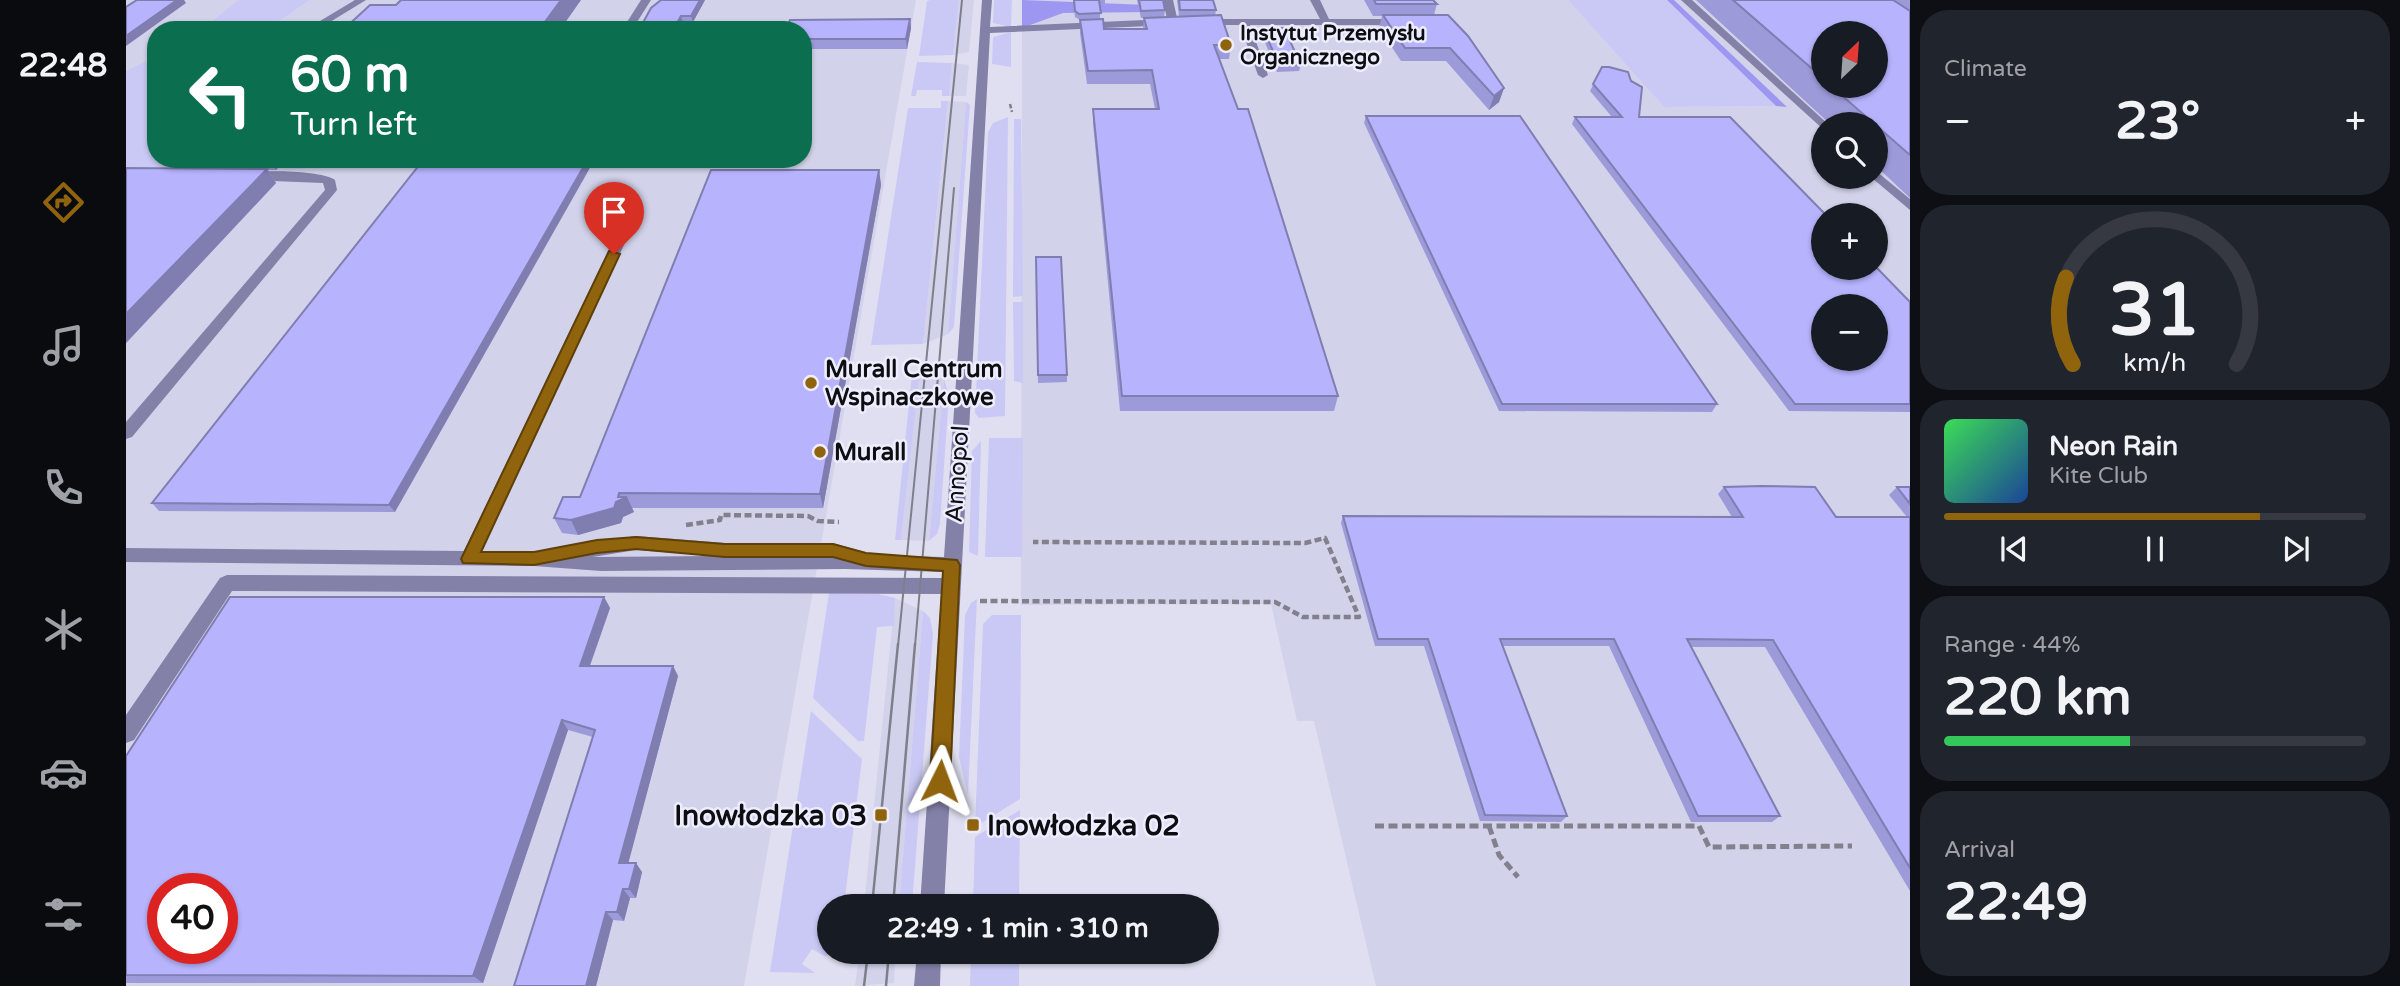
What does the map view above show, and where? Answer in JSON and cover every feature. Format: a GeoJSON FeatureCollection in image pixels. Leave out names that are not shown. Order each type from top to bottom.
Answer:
{"type":"FeatureCollection","features":[{"type":"Feature","properties":{"kind":"street"},"geometry":{"type":"LineString","coordinates":[[320,21],[351,9],[361,0]]}},
{"type":"Feature","properties":{"kind":"street"},"geometry":{"type":"LineString","coordinates":[[632,21],[646,0]]}},
{"type":"Feature","properties":{"kind":"street","name":"Annopol"},"geometry":{"type":"LineString","coordinates":[[933,894],[987,0]]}},
{"type":"Feature","properties":{"kind":"street"},"geometry":{"type":"LineString","coordinates":[[1168,0],[1182,22]]}},
{"type":"Feature","properties":{"kind":"street"},"geometry":{"type":"LineString","coordinates":[[1315,0],[1326,22]]}},
{"type":"Feature","properties":{"kind":"street"},"geometry":{"type":"LineString","coordinates":[[1686,0],[1811,115]]}},
{"type":"Feature","properties":{"kind":"street"},"geometry":{"type":"LineString","coordinates":[[985,30],[1182,22],[1412,22]]}},
{"type":"Feature","properties":{"kind":"street"},"geometry":{"type":"LineString","coordinates":[[1244,22],[1263,75]]}},
{"type":"Feature","properties":{"kind":"street"},"geometry":{"type":"LineString","coordinates":[[126,433],[331,190],[329,180],[312,177],[229,175]]}},
{"type":"Feature","properties":{"kind":"street"},"geometry":{"type":"LineString","coordinates":[[1888,186],[1910,206]]}},
{"type":"Feature","properties":{"kind":"street"},"geometry":{"type":"LineString","coordinates":[[469,559],[637,204]]}},
{"type":"Feature","properties":{"kind":"street"},"geometry":{"type":"LineString","coordinates":[[126,555],[534,559],[563,564],[830,565],[866,560],[951,565]]}},
{"type":"Feature","properties":{"kind":"street"},"geometry":{"type":"LineString","coordinates":[[126,733],[227,583],[950,586]]}},
{"type":"Feature","properties":{"kind":"street"},"geometry":{"type":"LineString","coordinates":[[928,986],[929,964]]}},
{"type":"Feature","properties":{"kind":"path"},"geometry":{"type":"LineString","coordinates":[[1010,104],[1012,112]]}},
{"type":"Feature","properties":{"kind":"path"},"geometry":{"type":"LineString","coordinates":[[676,525],[720,520],[721,515],[808,516],[818,521],[839,522]]}},
{"type":"Feature","properties":{"kind":"path"},"geometry":{"type":"LineString","coordinates":[[980,601],[1275,601],[1303,617],[1359,617],[1325,538],[1305,543],[1034,542]]}},
{"type":"Feature","properties":{"kind":"path"},"geometry":{"type":"LineString","coordinates":[[1375,826],[1699,826],[1709,847],[1853,846]]}},
{"type":"Feature","properties":{"kind":"path"},"geometry":{"type":"LineString","coordinates":[[1489,826],[1499,855],[1518,877]]}},
{"type":"Feature","properties":{"kind":"shaded area"},"geometry":{"type":"Polygon","coordinates":[[[126,0],[238,0],[212,21],[147,21],[147,60],[126,71],[126,0]]]}},
{"type":"Feature","properties":{"kind":"shaded area"},"geometry":{"type":"Polygon","coordinates":[[[238,0],[310,0],[279,21],[212,21],[238,0]]]}},
{"type":"Feature","properties":{"kind":"shaded area"},"geometry":{"type":"Polygon","coordinates":[[[310,0],[916,0],[744,986],[126,986],[126,131],[147,151],[147,168],[812,168],[812,21],[279,21],[310,0]]]}},
{"type":"Feature","properties":{"kind":"shaded area"},"geometry":{"type":"Polygon","coordinates":[[[959,0],[974,0],[969,52],[953,55],[959,0]]]}},
{"type":"Feature","properties":{"kind":"shaded area"},"geometry":{"type":"Polygon","coordinates":[[[959,0],[953,55],[919,56],[927,1],[959,0]]]}},
{"type":"Feature","properties":{"kind":"shaded area"},"geometry":{"type":"Polygon","coordinates":[[[994,0],[1012,0],[1011,27],[993,23],[994,0]]]}},
{"type":"Feature","properties":{"kind":"shaded area"},"geometry":{"type":"Polygon","coordinates":[[[1022,0],[1568,0],[1664,107],[1786,106],[1674,0],[1910,0],[1910,986],[1376,986],[1314,721],[1297,721],[1271,604],[1021,605],[1022,0]]]}},
{"type":"Feature","properties":{"kind":"shaded area"},"geometry":{"type":"Polygon","coordinates":[[[1022,0],[1148,5],[1153,12],[1063,13],[1022,28],[1022,0]]]}},
{"type":"Feature","properties":{"kind":"shaded area"},"geometry":{"type":"Polygon","coordinates":[[[1568,0],[1667,0],[1776,106],[1664,107],[1568,0]]]}},
{"type":"Feature","properties":{"kind":"shaded area"},"geometry":{"type":"Polygon","coordinates":[[[1667,0],[1674,0],[1787,107],[1776,106],[1667,0]]]}},
{"type":"Feature","properties":{"kind":"shaded area"},"geometry":{"type":"Polygon","coordinates":[[[1011,32],[1011,67],[992,64],[993,37],[1011,32]]]}},
{"type":"Feature","properties":{"kind":"shaded area"},"geometry":{"type":"Polygon","coordinates":[[[147,60],[147,168],[306,168],[304,169],[126,168],[126,71],[147,60]]]}},
{"type":"Feature","properties":{"kind":"shaded area"},"geometry":{"type":"Polygon","coordinates":[[[917,62],[952,63],[949,96],[942,96],[942,90],[917,90],[916,96],[911,96],[917,62]]]}},
{"type":"Feature","properties":{"kind":"shaded area"},"geometry":{"type":"Polygon","coordinates":[[[952,63],[969,65],[966,96],[949,96],[952,63]]]}},
{"type":"Feature","properties":{"kind":"shaded area"},"geometry":{"type":"Polygon","coordinates":[[[941,101],[948,101],[923,344],[871,345],[908,108],[941,108],[941,101]]]}},
{"type":"Feature","properties":{"kind":"shaded area"},"geometry":{"type":"Polygon","coordinates":[[[948,101],[966,102],[948,334],[923,344],[948,101]]]}},
{"type":"Feature","properties":{"kind":"shaded area"},"geometry":{"type":"Polygon","coordinates":[[[966,102],[970,105],[954,327],[948,334],[966,102]]]}},
{"type":"Feature","properties":{"kind":"shaded area"},"geometry":{"type":"Polygon","coordinates":[[[1008,117],[1005,416],[979,418],[975,413],[988,132],[993,123],[1008,117]]]}},
{"type":"Feature","properties":{"kind":"shaded area"},"geometry":{"type":"Polygon","coordinates":[[[1014,119],[1021,119],[1023,296],[1013,297],[1014,119]]]}},
{"type":"Feature","properties":{"kind":"shaded area"},"geometry":{"type":"Polygon","coordinates":[[[1013,302],[1023,302],[1023,383],[1014,381],[1013,302]]]}},
{"type":"Feature","properties":{"kind":"shaded area"},"geometry":{"type":"Polygon","coordinates":[[[920,371],[944,379],[929,541],[901,540],[920,371]]]}},
{"type":"Feature","properties":{"kind":"shaded area"},"geometry":{"type":"Polygon","coordinates":[[[920,371],[901,540],[895,540],[912,374],[920,371]]]}},
{"type":"Feature","properties":{"kind":"shaded area"},"geometry":{"type":"Polygon","coordinates":[[[944,379],[949,395],[940,524],[937,534],[929,541],[944,379]]]}},
{"type":"Feature","properties":{"kind":"shaded area"},"geometry":{"type":"Polygon","coordinates":[[[989,438],[1023,438],[1022,557],[985,557],[989,438]]]}},
{"type":"Feature","properties":{"kind":"shaded area"},"geometry":{"type":"Polygon","coordinates":[[[981,441],[978,556],[969,552],[972,451],[981,441]]]}},
{"type":"Feature","properties":{"kind":"shaded area"},"geometry":{"type":"Polygon","coordinates":[[[829,593],[878,594],[895,598],[894,626],[877,627],[864,741],[858,741],[813,698],[829,593]]]}},
{"type":"Feature","properties":{"kind":"shaded area"},"geometry":{"type":"Polygon","coordinates":[[[895,598],[923,611],[900,894],[865,894],[895,598]]]}},
{"type":"Feature","properties":{"kind":"shaded area"},"geometry":{"type":"Polygon","coordinates":[[[977,599],[968,795],[959,757],[965,615],[971,603],[977,599]]]}},
{"type":"Feature","properties":{"kind":"shaded area"},"geometry":{"type":"Polygon","coordinates":[[[923,611],[930,618],[933,634],[913,894],[900,894],[923,611]]]}},
{"type":"Feature","properties":{"kind":"shaded area"},"geometry":{"type":"Polygon","coordinates":[[[992,615],[1021,615],[1020,799],[975,827],[983,624],[992,615]]]}},
{"type":"Feature","properties":{"kind":"shaded area"},"geometry":{"type":"Polygon","coordinates":[[[811,711],[862,759],[845,894],[817,894],[817,952],[812,949],[802,964],[815,973],[770,972],[811,711]]]}},
{"type":"Feature","properties":{"kind":"shaded area"},"geometry":{"type":"Polygon","coordinates":[[[1020,810],[1019,894],[973,894],[975,837],[1020,810]]]}},
{"type":"Feature","properties":{"kind":"shaded area"},"geometry":{"type":"Polygon","coordinates":[[[858,964],[895,964],[894,983],[855,986],[858,964]]]}},
{"type":"Feature","properties":{"kind":"shaded area"},"geometry":{"type":"Polygon","coordinates":[[[971,964],[1019,964],[1019,986],[970,986],[971,964]]]}},
{"type":"Feature","properties":{"kind":"building"},"geometry":{"type":"Polygon","coordinates":[[[137,0],[177,0],[126,36],[126,7],[137,0]]]}},
{"type":"Feature","properties":{"kind":"building"},"geometry":{"type":"Polygon","coordinates":[[[401,0],[561,0],[546,21],[353,21],[370,5],[396,5],[401,0]]]}},
{"type":"Feature","properties":{"kind":"building"},"geometry":{"type":"Polygon","coordinates":[[[661,0],[700,0],[691,16],[681,16],[678,21],[644,21],[651,8],[661,0]]]}},
{"type":"Feature","properties":{"kind":"building"},"geometry":{"type":"Polygon","coordinates":[[[1074,0],[1099,0],[1101,13],[1079,14],[1075,11],[1074,0]]]}},
{"type":"Feature","properties":{"kind":"building"},"geometry":{"type":"Polygon","coordinates":[[[1139,0],[1163,0],[1165,10],[1141,11],[1139,0]]]}},
{"type":"Feature","properties":{"kind":"building"},"geometry":{"type":"Polygon","coordinates":[[[1179,0],[1213,0],[1216,10],[1180,10],[1179,0]]]}},
{"type":"Feature","properties":{"kind":"building"},"geometry":{"type":"Polygon","coordinates":[[[1374,0],[1433,0],[1437,4],[1376,4],[1374,0]]]}},
{"type":"Feature","properties":{"kind":"building"},"geometry":{"type":"Polygon","coordinates":[[[1733,0],[1893,0],[1910,11],[1910,155],[1888,136],[1888,112],[1861,112],[1845,98],[1888,98],[1888,21],[1811,21],[1811,68],[1733,0]]]}},
{"type":"Feature","properties":{"kind":"building"},"geometry":{"type":"Polygon","coordinates":[[[1221,15],[1231,45],[1214,45],[1238,109],[1248,109],[1338,396],[1122,396],[1093,109],[1159,109],[1152,70],[1088,71],[1080,20],[1103,19],[1104,29],[1147,29],[1144,18],[1221,15]]]}},
{"type":"Feature","properties":{"kind":"building"},"geometry":{"type":"Polygon","coordinates":[[[1383,15],[1448,15],[1468,36],[1504,88],[1494,96],[1450,48],[1405,48],[1383,15]]]}},
{"type":"Feature","properties":{"kind":"building"},"geometry":{"type":"Polygon","coordinates":[[[910,19],[906,39],[812,39],[812,21],[790,20],[910,19]]]}},
{"type":"Feature","properties":{"kind":"building"},"geometry":{"type":"Polygon","coordinates":[[[1263,28],[1284,28],[1301,65],[1279,65],[1263,28]]]}},
{"type":"Feature","properties":{"kind":"building"},"geometry":{"type":"Polygon","coordinates":[[[1602,67],[1628,72],[1631,81],[1642,87],[1639,117],[1730,117],[1814,203],[1811,203],[1811,280],[1888,279],[1910,302],[1910,404],[1795,404],[1575,117],[1622,117],[1593,84],[1602,67]]]}},
{"type":"Feature","properties":{"kind":"building"},"geometry":{"type":"Polygon","coordinates":[[[1366,116],[1520,116],[1717,404],[1502,404],[1366,116]]]}},
{"type":"Feature","properties":{"kind":"building"},"geometry":{"type":"Polygon","coordinates":[[[126,168],[267,169],[126,314],[126,168]]]}},
{"type":"Feature","properties":{"kind":"building"},"geometry":{"type":"Polygon","coordinates":[[[417,168],[583,168],[389,505],[152,503],[417,168]]]}},
{"type":"Feature","properties":{"kind":"building"},"geometry":{"type":"Polygon","coordinates":[[[711,170],[879,170],[820,494],[619,493],[618,497],[627,497],[616,502],[614,508],[571,520],[554,518],[563,497],[580,497],[711,170]]]}},
{"type":"Feature","properties":{"kind":"building"},"geometry":{"type":"Polygon","coordinates":[[[1036,257],[1061,257],[1067,375],[1038,375],[1036,257]]]}},
{"type":"Feature","properties":{"kind":"building"},"geometry":{"type":"Polygon","coordinates":[[[1724,487],[1815,487],[1836,517],[1910,517],[1910,868],[1773,640],[1687,639],[1780,816],[1698,816],[1614,639],[1500,639],[1567,816],[1485,815],[1428,639],[1378,639],[1343,516],[1743,517],[1724,487]]]}},
{"type":"Feature","properties":{"kind":"building"},"geometry":{"type":"Polygon","coordinates":[[[1897,487],[1910,487],[1910,504],[1897,487]]]}},
{"type":"Feature","properties":{"kind":"building"},"geometry":{"type":"Polygon","coordinates":[[[230,597],[604,597],[580,666],[673,666],[619,863],[636,863],[629,889],[623,889],[617,912],[606,912],[586,986],[514,986],[595,730],[562,720],[473,976],[126,975],[126,756],[230,597]]]}},
{"type":"Feature","properties":{"kind":"tram line"},"geometry":{"type":"LineString","coordinates":[[898,646],[962,0]]}},
{"type":"Feature","properties":{"kind":"tram line"},"geometry":{"type":"LineString","coordinates":[[915,646],[954,188]]}},
{"type":"Feature","properties":{"kind":"tram line"},"geometry":{"type":"LineString","coordinates":[[873,894],[898,644]]}},
{"type":"Feature","properties":{"kind":"tram line"},"geometry":{"type":"LineString","coordinates":[[894,894],[915,644]]}},
{"type":"Feature","properties":{"kind":"tram line"},"geometry":{"type":"LineString","coordinates":[[864,986],[867,964]]}},
{"type":"Feature","properties":{"kind":"tram line"},"geometry":{"type":"LineString","coordinates":[[886,986],[888,964]]}},
{"type":"Feature","properties":{"kind":"place","name":"Instytut Przemysłu Organicznego"},"geometry":{"type":"Point","coordinates":[1226,45]}},
{"type":"Feature","properties":{"kind":"place","name":"Murall Centrum Wspinaczkowe"},"geometry":{"type":"Point","coordinates":[811,383]}},
{"type":"Feature","properties":{"kind":"place","name":"Murall"},"geometry":{"type":"Point","coordinates":[820,452]}},
{"type":"Feature","properties":{"kind":"place","name":"Inowłodzka 03"},"geometry":{"type":"Point","coordinates":[881,815]}},
{"type":"Feature","properties":{"kind":"place","name":"Inowłodzka 02"},"geometry":{"type":"Point","coordinates":[973,825]}},
{"type":"Feature","properties":{"kind":"route"},"geometry":{"type":"LineString","coordinates":[[614,254],[469,559],[534,559],[568,551],[636,543],[725,550],[833,551],[866,560],[951,565],[940,781]]}}]}
